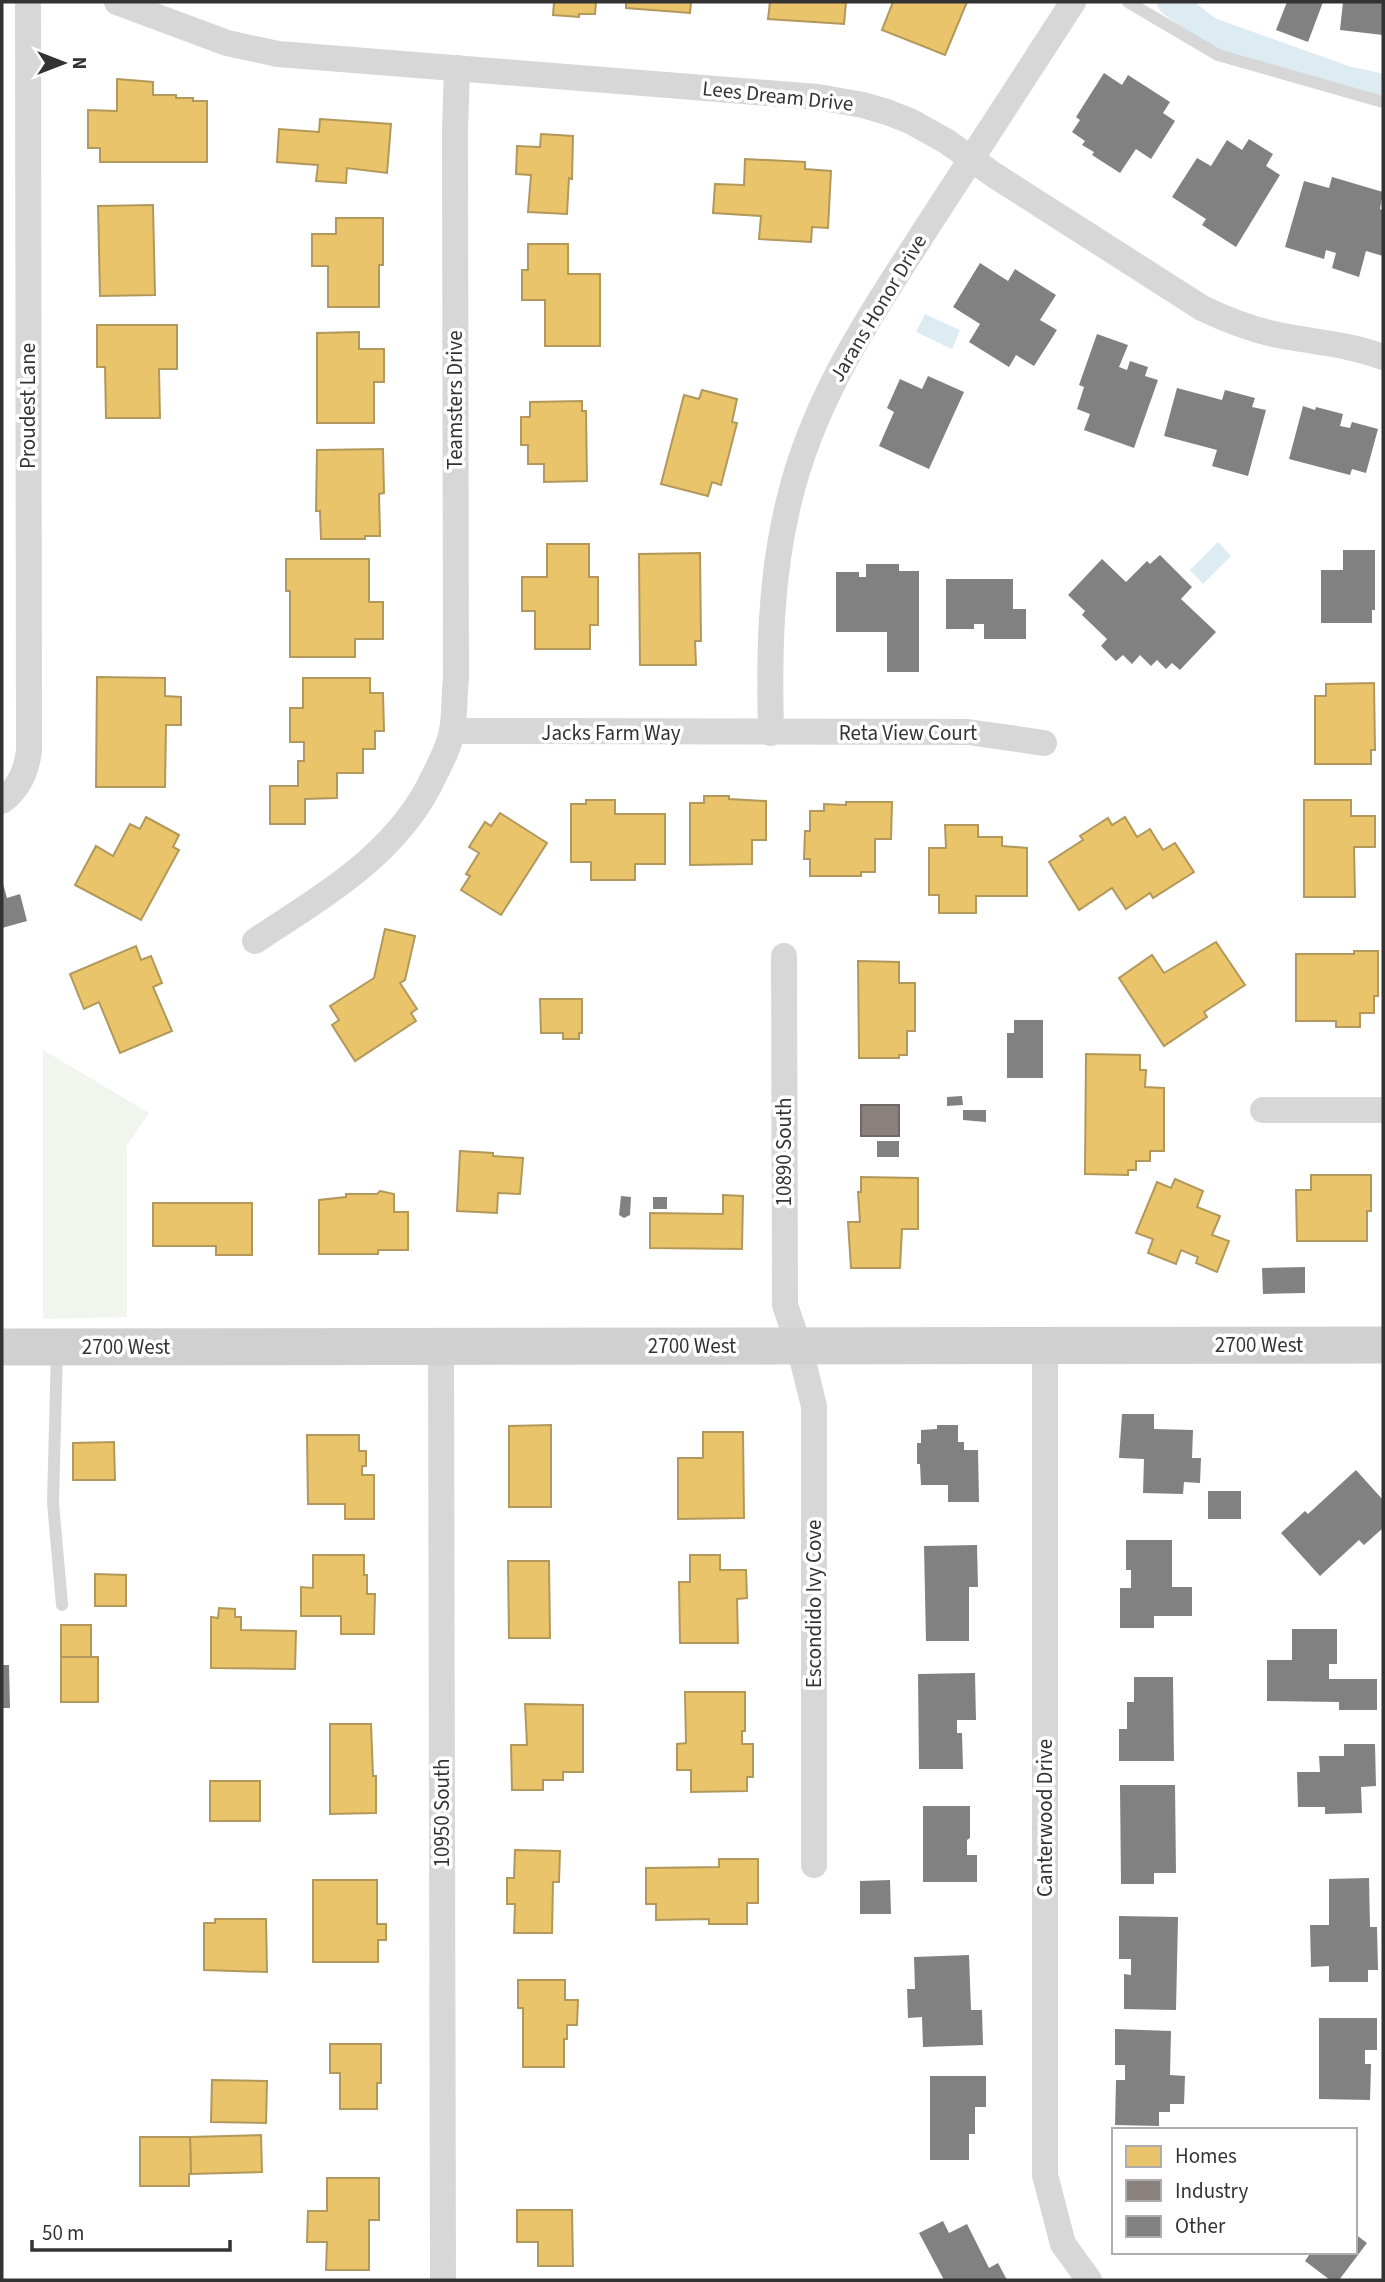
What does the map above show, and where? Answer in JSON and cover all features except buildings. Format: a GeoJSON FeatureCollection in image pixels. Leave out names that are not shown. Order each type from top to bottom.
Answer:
{"type":"FeatureCollection","features":[{"type":"Feature","properties":{"kind":"main road","name":"2700 West"},"geometry":{"type":"LineString","coordinates":[[2,1347],[1383,1345]]}},
{"type":"Feature","properties":{"kind":"street","name":"Proudest Lane"},"geometry":{"type":"LineString","coordinates":[[2,801],[19,784],[27,768],[29,751],[28,2]]}},
{"type":"Feature","properties":{"kind":"street","name":"Lees Dream Drive"},"geometry":{"type":"LineString","coordinates":[[117,2],[208,37],[278,54],[840,100],[887,112],[910,121],[972,158],[1202,308],[1228,320],[1280,336],[1344,345],[1383,357]]}},
{"type":"Feature","properties":{"kind":"street","name":"Jarans Honor Drive"},"geometry":{"type":"LineString","coordinates":[[771,733],[770,649],[774,581],[789,499],[815,419],[852,344],[1073,2]]}},
{"type":"Feature","properties":{"kind":"street","name":"Teamsters Drive"},"geometry":{"type":"LineString","coordinates":[[255,941],[351,877],[384,849],[401,830],[426,792],[452,732],[456,678],[457,68]]}},
{"type":"Feature","properties":{"kind":"street","name":"Jacks Farm Way"},"geometry":{"type":"LineString","coordinates":[[452,732],[771,733]]}},
{"type":"Feature","properties":{"kind":"street","name":"Reta View Court"},"geometry":{"type":"LineString","coordinates":[[771,733],[968,732],[1044,743]]}},
{"type":"Feature","properties":{"kind":"street","name":"10890 South"},"geometry":{"type":"LineString","coordinates":[[784,956],[785,1305],[799,1346]]}},
{"type":"Feature","properties":{"kind":"street"},"geometry":{"type":"LineString","coordinates":[[1263,1110],[1383,1110]]}},
{"type":"Feature","properties":{"kind":"street","name":"10950 South"},"geometry":{"type":"LineString","coordinates":[[441,1346],[443,2280]]}},
{"type":"Feature","properties":{"kind":"street","name":"Escondido Ivy Cove"},"geometry":{"type":"LineString","coordinates":[[799,1346],[814,1406],[814,1865]]}},
{"type":"Feature","properties":{"kind":"street","name":"Canterwood Drive"},"geometry":{"type":"LineString","coordinates":[[1045,1346],[1045,2175],[1063,2244],[1090,2280]]}},
{"type":"Feature","properties":{"kind":"lane"},"geometry":{"type":"LineString","coordinates":[[1128,2],[1218,55],[1383,103]]}},
{"type":"Feature","properties":{"kind":"lane"},"geometry":{"type":"LineString","coordinates":[[57,1347],[53,1502],[62,1605]]}},
{"type":"Feature","properties":{"kind":"shaded area"},"geometry":{"type":"Polygon","coordinates":[[[925,314],[960,330],[952,349],[916,332],[925,314]]]}},
{"type":"Feature","properties":{"kind":"shaded area"},"geometry":{"type":"Polygon","coordinates":[[[1218,542],[1231,556],[1203,584],[1190,570],[1218,542]]]}},
{"type":"Feature","properties":{"kind":"shaded area"},"geometry":{"type":"Polygon","coordinates":[[[43,1050],[149,1113],[127,1145],[127,1317],[43,1319],[43,1050]]]}},
{"type":"Feature","properties":{"kind":"waterway"},"geometry":{"type":"LineString","coordinates":[[1171,2],[1209,31],[1346,80],[1383,88]]}}]}
